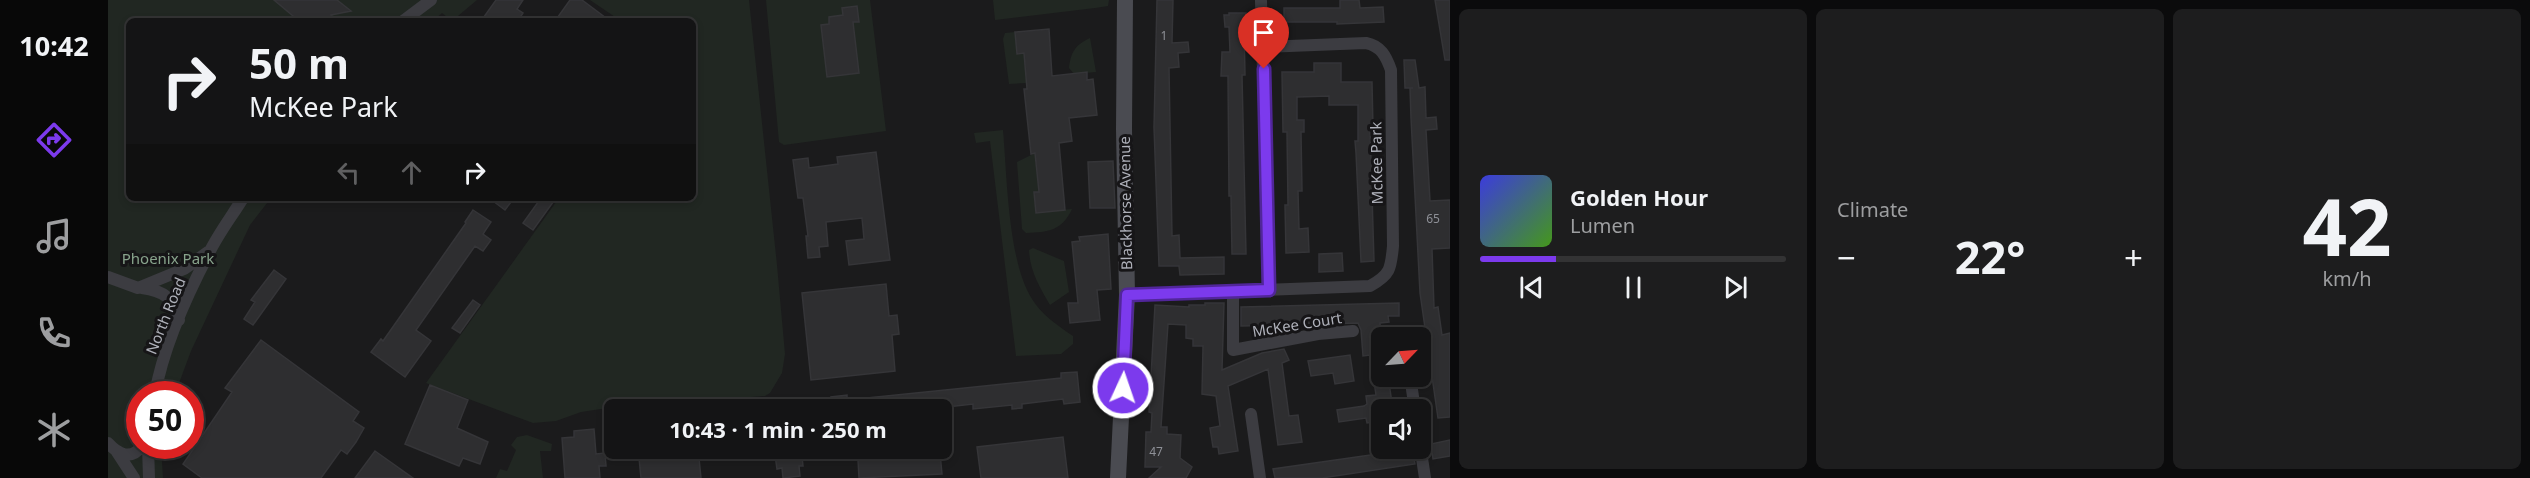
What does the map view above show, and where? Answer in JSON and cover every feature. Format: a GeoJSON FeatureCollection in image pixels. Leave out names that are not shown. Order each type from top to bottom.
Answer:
{"type":"FeatureCollection","features":[{"type":"Feature","properties":{"kind":"main road","name":"Blackhorse Avenue"},"geometry":{"type":"LineString","coordinates":[[1118,478],[1127,295],[1124,129],[1125,0]]}},
{"type":"Feature","properties":{"kind":"street"},"geometry":{"type":"LineString","coordinates":[[407,18],[430,0]]}},
{"type":"Feature","properties":{"kind":"street"},"geometry":{"type":"LineString","coordinates":[[1261,1],[1269,290]]}},
{"type":"Feature","properties":{"kind":"street","name":"McKee Park"},"geometry":{"type":"LineString","coordinates":[[1127,295],[1370,286],[1385,278],[1392,264],[1393,246],[1390,70],[1385,54],[1375,45],[1366,43],[1264,47]]}},
{"type":"Feature","properties":{"kind":"street"},"geometry":{"type":"LineString","coordinates":[[138,288],[184,269],[209,251],[240,203]]}},
{"type":"Feature","properties":{"kind":"street","name":"North Road"},"geometry":{"type":"LineString","coordinates":[[157,381],[179,320],[209,251]]}},
{"type":"Feature","properties":{"kind":"street"},"geometry":{"type":"LineString","coordinates":[[108,277],[138,288],[159,291],[168,296],[179,320]]}},
{"type":"Feature","properties":{"kind":"street","name":"McKee Court"},"geometry":{"type":"LineString","coordinates":[[1233,291],[1233,350],[1317,334],[1353,332]]}},
{"type":"Feature","properties":{"kind":"street"},"geometry":{"type":"LineString","coordinates":[[1251,414],[1260,478]]}},
{"type":"Feature","properties":{"kind":"street"},"geometry":{"type":"LineString","coordinates":[[112,447],[134,478]]}},
{"type":"Feature","properties":{"kind":"street"},"geometry":{"type":"LineString","coordinates":[[148,459],[149,478]]}},
{"type":"Feature","properties":{"kind":"street"},"geometry":{"type":"LineString","coordinates":[[1422,459],[1425,478]]}},
{"type":"Feature","properties":{"kind":"green space","name":"Phoenix Park"},"geometry":{"type":"Polygon","coordinates":[[[108,0],[477,0],[456,18],[448,18],[442,13],[436,18],[126,18],[126,201],[269,201],[250,225],[191,351],[180,381],[126,381],[126,459],[162,459],[163,478],[108,478],[108,0]]]}},
{"type":"Feature","properties":{"kind":"green space"},"geometry":{"type":"Polygon","coordinates":[[[590,0],[749,0],[785,354],[782,373],[770,393],[765,396],[727,399],[604,399],[604,409],[581,412],[556,421],[533,423],[426,383],[557,201],[696,201],[696,18],[617,18],[590,0]]]}},
{"type":"Feature","properties":{"kind":"green space"},"geometry":{"type":"Polygon","coordinates":[[[766,0],[870,0],[886,131],[784,145],[779,142],[766,0]]]}},
{"type":"Feature","properties":{"kind":"green space"},"geometry":{"type":"Polygon","coordinates":[[[993,0],[1109,0],[1108,6],[995,20],[993,0]]]}},
{"type":"Feature","properties":{"kind":"green space"},"geometry":{"type":"Polygon","coordinates":[[[1015,32],[1017,54],[1024,53],[1027,83],[1009,84],[1003,39],[1005,33],[1015,32]]]}},
{"type":"Feature","properties":{"kind":"green space"},"geometry":{"type":"Polygon","coordinates":[[[1090,38],[1096,72],[1074,74],[1069,68],[1073,53],[1077,46],[1090,38]]]}},
{"type":"Feature","properties":{"kind":"green space"},"geometry":{"type":"Polygon","coordinates":[[[1003,130],[1010,218],[1018,263],[1024,283],[1040,310],[1073,336],[1073,344],[1061,354],[1016,356],[990,141],[976,143],[974,133],[1003,130]]]}},
{"type":"Feature","properties":{"kind":"green space"},"geometry":{"type":"Polygon","coordinates":[[[1035,153],[1039,192],[1034,193],[1036,212],[1072,209],[1059,226],[1041,232],[1026,233],[1022,229],[1017,162],[1035,153]]]}},
{"type":"Feature","properties":{"kind":"green space"},"geometry":{"type":"Polygon","coordinates":[[[1033,248],[1064,261],[1069,292],[1050,305],[1033,272],[1029,250],[1033,248]]]}},
{"type":"Feature","properties":{"kind":"green space"},"geometry":{"type":"Polygon","coordinates":[[[527,435],[552,444],[551,451],[540,451],[543,478],[496,478],[500,469],[507,471],[516,450],[511,445],[517,437],[527,435]]]}},
{"type":"Feature","properties":{"kind":"building"},"geometry":{"type":"Polygon","coordinates":[[[274,0],[337,0],[351,11],[331,15],[334,18],[295,18],[274,0]]]}},
{"type":"Feature","properties":{"kind":"building"},"geometry":{"type":"Polygon","coordinates":[[[496,0],[523,0],[517,9],[523,13],[520,18],[483,18],[496,0]]]}},
{"type":"Feature","properties":{"kind":"building"},"geometry":{"type":"Polygon","coordinates":[[[570,0],[582,0],[606,18],[557,18],[570,0]]]}},
{"type":"Feature","properties":{"kind":"building"},"geometry":{"type":"Polygon","coordinates":[[[1157,0],[1173,0],[1172,43],[1188,42],[1189,52],[1178,53],[1179,67],[1169,68],[1172,236],[1179,235],[1180,258],[1224,257],[1224,274],[1180,275],[1179,266],[1159,266],[1154,127],[1157,0]]]}},
{"type":"Feature","properties":{"kind":"building"},"geometry":{"type":"Polygon","coordinates":[[[1340,0],[1359,0],[1360,8],[1383,7],[1384,22],[1337,24],[1337,22],[1284,22],[1284,8],[1340,8],[1340,0]]]}},
{"type":"Feature","properties":{"kind":"building"},"geometry":{"type":"Polygon","coordinates":[[[1435,0],[1450,0],[1450,60],[1445,60],[1435,0]]]}},
{"type":"Feature","properties":{"kind":"building"},"geometry":{"type":"Polygon","coordinates":[[[857,6],[859,22],[853,22],[859,73],[827,77],[821,25],[829,24],[829,17],[843,15],[842,8],[857,6]]]}},
{"type":"Feature","properties":{"kind":"building"},"geometry":{"type":"Polygon","coordinates":[[[1229,13],[1246,13],[1245,75],[1242,75],[1246,254],[1232,254],[1228,76],[1221,76],[1222,52],[1230,52],[1229,27],[1225,27],[1224,15],[1229,15],[1229,13]]]}},
{"type":"Feature","properties":{"kind":"building"},"geometry":{"type":"Polygon","coordinates":[[[1049,29],[1052,76],[1087,72],[1087,80],[1093,79],[1097,115],[1069,118],[1072,141],[1059,143],[1065,210],[1036,213],[1034,192],[1039,192],[1035,153],[1031,154],[1024,89],[1027,89],[1024,53],[1017,54],[1015,32],[1049,29]]]}},
{"type":"Feature","properties":{"kind":"building"},"geometry":{"type":"Polygon","coordinates":[[[1404,60],[1415,60],[1419,88],[1425,87],[1426,118],[1436,117],[1437,129],[1426,130],[1430,201],[1450,200],[1450,248],[1432,249],[1434,308],[1438,307],[1442,335],[1450,333],[1450,417],[1438,418],[1431,369],[1431,327],[1425,327],[1420,293],[1410,88],[1405,88],[1404,60]]]}},
{"type":"Feature","properties":{"kind":"building"},"geometry":{"type":"Polygon","coordinates":[[[1314,63],[1341,63],[1341,82],[1372,82],[1373,128],[1370,128],[1374,261],[1361,262],[1355,141],[1358,141],[1358,105],[1329,105],[1329,96],[1297,97],[1297,120],[1304,120],[1304,132],[1301,132],[1302,191],[1298,191],[1299,229],[1308,228],[1309,252],[1286,253],[1287,132],[1283,132],[1282,72],[1314,72],[1314,63]]]}},
{"type":"Feature","properties":{"kind":"building"},"geometry":{"type":"Polygon","coordinates":[[[876,152],[890,260],[849,265],[846,241],[864,239],[862,218],[826,222],[828,246],[819,247],[820,257],[808,258],[806,236],[808,236],[803,198],[798,198],[793,160],[808,158],[809,168],[838,164],[837,157],[876,152]]]}},
{"type":"Feature","properties":{"kind":"building"},"geometry":{"type":"Polygon","coordinates":[[[1113,161],[1115,208],[1090,208],[1088,162],[1113,161]]]}},
{"type":"Feature","properties":{"kind":"building"},"geometry":{"type":"Polygon","coordinates":[[[493,201],[512,201],[505,210],[493,201]]]}},
{"type":"Feature","properties":{"kind":"building"},"geometry":{"type":"Polygon","coordinates":[[[539,201],[554,201],[533,230],[523,223],[539,201]]]}},
{"type":"Feature","properties":{"kind":"building"},"geometry":{"type":"Polygon","coordinates":[[[473,210],[491,222],[483,234],[491,240],[483,251],[475,246],[416,330],[431,341],[405,377],[371,352],[381,339],[383,341],[473,210]]]}},
{"type":"Feature","properties":{"kind":"building"},"geometry":{"type":"Polygon","coordinates":[[[1108,234],[1111,289],[1097,290],[1100,320],[1070,323],[1068,303],[1078,303],[1072,242],[1080,241],[1079,237],[1108,234]]]}},
{"type":"Feature","properties":{"kind":"building"},"geometry":{"type":"Polygon","coordinates":[[[1342,253],[1343,271],[1319,272],[1319,254],[1342,253]]]}},
{"type":"Feature","properties":{"kind":"building"},"geometry":{"type":"Polygon","coordinates":[[[274,270],[286,279],[253,325],[244,319],[255,302],[251,300],[274,270]]]}},
{"type":"Feature","properties":{"kind":"building"},"geometry":{"type":"Polygon","coordinates":[[[886,284],[889,316],[897,315],[899,334],[892,335],[895,371],[811,380],[802,293],[886,284]]]}},
{"type":"Feature","properties":{"kind":"building"},"geometry":{"type":"Polygon","coordinates":[[[473,300],[480,305],[460,333],[452,328],[473,300]]]}},
{"type":"Feature","properties":{"kind":"building"},"geometry":{"type":"Polygon","coordinates":[[[1205,303],[1224,303],[1222,370],[1262,353],[1284,349],[1289,360],[1282,363],[1289,416],[1298,415],[1302,442],[1278,445],[1268,369],[1228,386],[1238,451],[1219,454],[1218,447],[1213,447],[1210,428],[1220,426],[1216,396],[1202,394],[1203,346],[1193,346],[1193,339],[1186,338],[1186,325],[1168,324],[1161,427],[1167,427],[1167,434],[1181,435],[1180,458],[1192,467],[1186,478],[1149,478],[1161,467],[1145,467],[1146,432],[1151,432],[1152,413],[1149,412],[1155,305],[1189,307],[1189,305],[1205,305],[1205,303]]]}},
{"type":"Feature","properties":{"kind":"building"},"geometry":{"type":"Polygon","coordinates":[[[1399,303],[1399,316],[1388,316],[1389,322],[1380,323],[1380,327],[1371,327],[1371,362],[1370,355],[1363,356],[1361,330],[1358,323],[1241,326],[1241,307],[1399,303]]]}},
{"type":"Feature","properties":{"kind":"building"},"geometry":{"type":"Polygon","coordinates":[[[261,340],[359,412],[353,421],[364,428],[347,454],[341,450],[321,478],[202,478],[183,464],[186,459],[204,459],[204,433],[232,392],[225,388],[261,340]]]}},
{"type":"Feature","properties":{"kind":"building"},"geometry":{"type":"Polygon","coordinates":[[[1350,355],[1354,381],[1335,384],[1333,373],[1311,376],[1308,361],[1350,355]]]}},
{"type":"Feature","properties":{"kind":"building"},"geometry":{"type":"Polygon","coordinates":[[[1077,372],[1080,402],[1064,404],[1063,399],[1022,404],[1022,408],[1012,409],[1012,405],[973,409],[973,404],[952,406],[952,399],[857,399],[1061,378],[1061,373],[1077,372]]]}},
{"type":"Feature","properties":{"kind":"building"},"geometry":{"type":"Polygon","coordinates":[[[430,385],[468,400],[457,428],[488,442],[480,464],[463,458],[459,466],[405,444],[430,385]]]}},
{"type":"Feature","properties":{"kind":"building"},"geometry":{"type":"Polygon","coordinates":[[[1375,387],[1390,387],[1391,399],[1371,399],[1371,422],[1367,423],[1366,418],[1339,422],[1337,410],[1364,406],[1367,404],[1366,396],[1376,395],[1375,387]]]}},
{"type":"Feature","properties":{"kind":"building"},"geometry":{"type":"Polygon","coordinates":[[[847,395],[847,399],[831,399],[831,397],[847,395]]]}},
{"type":"Feature","properties":{"kind":"building"},"geometry":{"type":"Polygon","coordinates":[[[594,429],[596,454],[604,453],[605,459],[606,466],[599,466],[600,478],[565,478],[562,438],[574,437],[574,431],[594,429]]]}},
{"type":"Feature","properties":{"kind":"building"},"geometry":{"type":"Polygon","coordinates":[[[1063,437],[1068,478],[981,478],[977,447],[1063,437]]]}},
{"type":"Feature","properties":{"kind":"building"},"geometry":{"type":"Polygon","coordinates":[[[1450,440],[1450,456],[1433,459],[1431,444],[1450,440]]]}},
{"type":"Feature","properties":{"kind":"building"},"geometry":{"type":"Polygon","coordinates":[[[375,451],[413,478],[355,478],[375,451]]]}},
{"type":"Feature","properties":{"kind":"building"},"geometry":{"type":"Polygon","coordinates":[[[1371,455],[1371,459],[1414,459],[1415,464],[1322,478],[1275,478],[1273,469],[1371,455]]]}},
{"type":"Feature","properties":{"kind":"building"},"geometry":{"type":"Polygon","coordinates":[[[639,459],[699,459],[701,478],[641,478],[639,459]]]}},
{"type":"Feature","properties":{"kind":"building"},"geometry":{"type":"Polygon","coordinates":[[[776,459],[802,459],[803,466],[799,466],[800,476],[783,478],[782,468],[777,469],[776,459]]]}},
{"type":"Feature","properties":{"kind":"building"},"geometry":{"type":"Polygon","coordinates":[[[941,459],[942,474],[859,478],[858,460],[941,459]]]}},
{"type":"Feature","properties":{"kind":"route"},"geometry":{"type":"LineString","coordinates":[[1123,388],[1127,295],[1269,290],[1264,69]]}}]}
